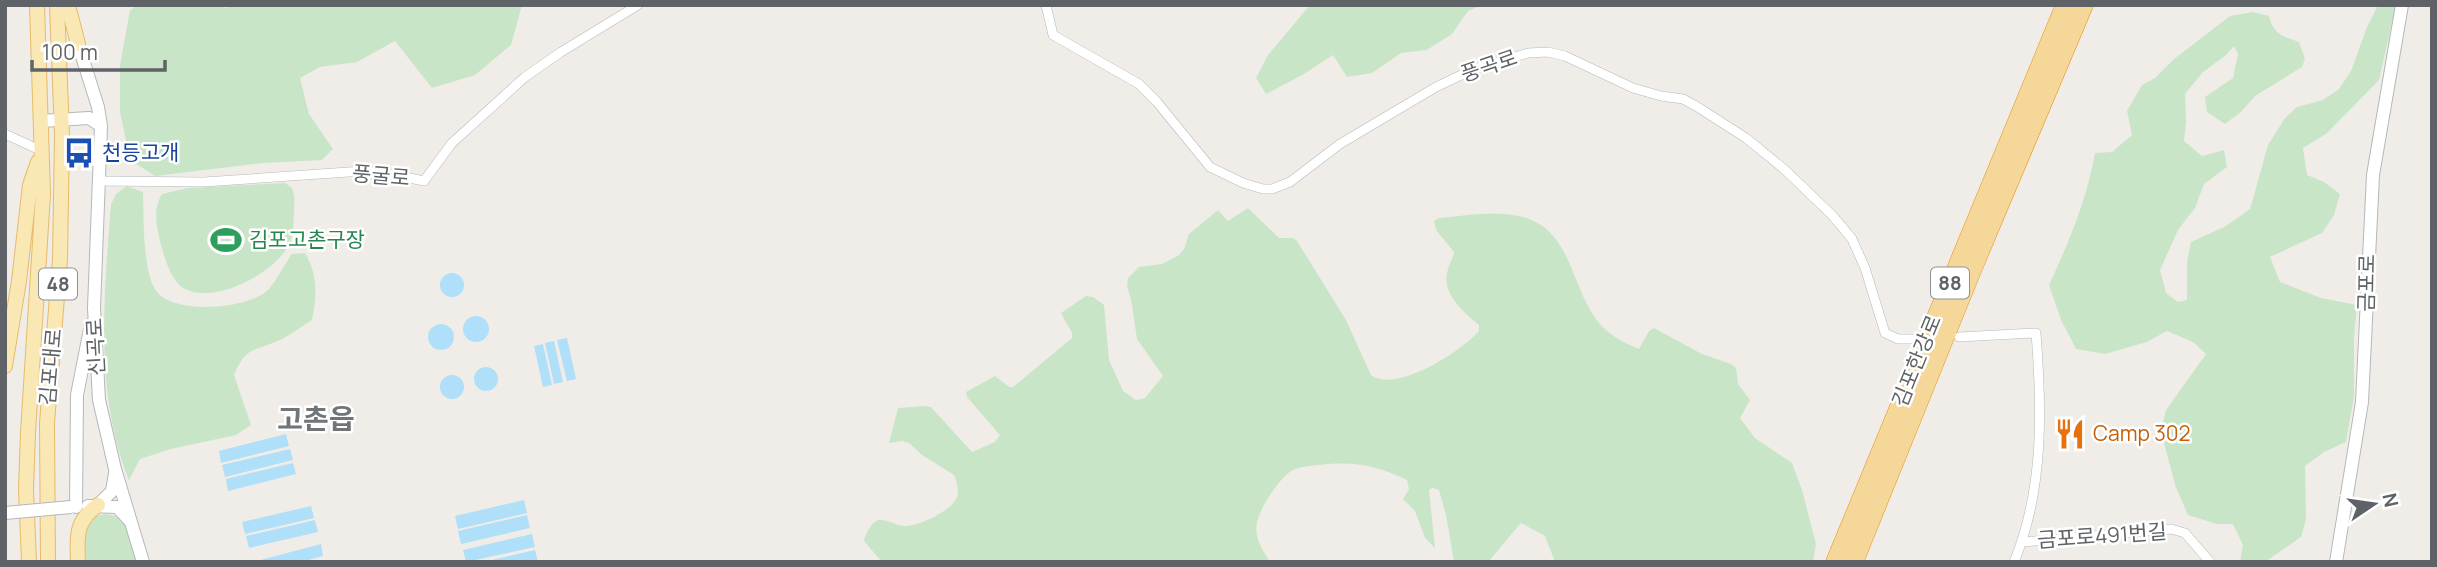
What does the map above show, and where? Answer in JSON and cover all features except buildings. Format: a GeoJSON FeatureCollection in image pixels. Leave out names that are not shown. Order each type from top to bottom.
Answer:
{"type":"FeatureCollection","features":[{"type":"Feature","properties":{"kind":"highway","name":"김포한강로"},"geometry":{"type":"LineString","coordinates":[[1835,562],[2065,5]]}},
{"type":"Feature","properties":{"kind":"highway","name":"김포한강로"},"geometry":{"type":"LineString","coordinates":[[1854,562],[1973,268],[2084,5]]}},
{"type":"Feature","properties":{"kind":"main road","name":"김포대로"},"geometry":{"type":"LineString","coordinates":[[29,562],[26,490],[43,194],[37,5]]}},
{"type":"Feature","properties":{"kind":"main road","name":"김포대로"},"geometry":{"type":"LineString","coordinates":[[48,562],[47,423],[60,259],[62,118],[57,5]]}},
{"type":"Feature","properties":{"kind":"main road"},"geometry":{"type":"LineString","coordinates":[[68,5],[78,44]]}},
{"type":"Feature","properties":{"kind":"main road"},"geometry":{"type":"LineString","coordinates":[[5,366],[19,281],[30,185],[41,151]]}},
{"type":"Feature","properties":{"kind":"main road"},"geometry":{"type":"LineString","coordinates":[[77,532],[89,511],[98,505]]}},
{"type":"Feature","properties":{"kind":"main road"},"geometry":{"type":"LineString","coordinates":[[74,507],[78,562]]}},
{"type":"Feature","properties":{"kind":"street","name":"풍굴로"},"geometry":{"type":"LineString","coordinates":[[100,181],[204,182],[363,171],[424,181],[452,143],[525,77],[638,5]]}},
{"type":"Feature","properties":{"kind":"street","name":"풍곡로"},"geometry":{"type":"LineString","coordinates":[[1046,5],[1053,35],[1139,84],[1210,167],[1243,183],[1264,188],[1272,189],[1290,182],[1340,144],[1442,84],[1474,69],[1519,55],[1557,53],[1633,88],[1688,102],[1746,138],[1784,169],[1832,215],[1858,251],[1885,333],[1898,339],[1914,340]]}},
{"type":"Feature","properties":{"kind":"street","name":"금포로"},"geometry":{"type":"LineString","coordinates":[[2336,562],[2362,402],[2372,187],[2402,5]]}},
{"type":"Feature","properties":{"kind":"street","name":"신곡로"},"geometry":{"type":"LineString","coordinates":[[78,44],[98,107],[101,126],[94,308],[99,400],[115,469],[143,562]]}},
{"type":"Feature","properties":{"kind":"street"},"geometry":{"type":"LineString","coordinates":[[41,121],[89,118],[101,126]]}},
{"type":"Feature","properties":{"kind":"street"},"geometry":{"type":"LineString","coordinates":[[5,134],[41,151]]}},
{"type":"Feature","properties":{"kind":"street"},"geometry":{"type":"LineString","coordinates":[[74,507],[78,469],[77,395],[94,308]]}},
{"type":"Feature","properties":{"kind":"street"},"geometry":{"type":"LineString","coordinates":[[1959,337],[2036,333],[2039,426],[2032,505],[2014,562]]}},
{"type":"Feature","properties":{"kind":"street"},"geometry":{"type":"LineString","coordinates":[[78,469],[89,498],[98,505]]}},
{"type":"Feature","properties":{"kind":"street"},"geometry":{"type":"LineString","coordinates":[[98,505],[112,491],[115,469]]}},
{"type":"Feature","properties":{"kind":"street"},"geometry":{"type":"LineString","coordinates":[[5,513],[98,505],[117,507],[132,524]]}},
{"type":"Feature","properties":{"kind":"street","name":"금포로491번길"},"geometry":{"type":"LineString","coordinates":[[2022,542],[2171,529],[2185,533],[2210,562]]}},
{"type":"Feature","properties":{"kind":"green space"},"geometry":{"type":"Polygon","coordinates":[[[138,5],[214,5],[226,8],[230,5],[522,5],[511,45],[475,75],[432,88],[395,41],[357,62],[320,67],[300,78],[309,114],[333,149],[322,160],[262,163],[155,176],[130,160],[120,112],[120,65],[130,10],[138,5]]]}},
{"type":"Feature","properties":{"kind":"green space"},"geometry":{"type":"Polygon","coordinates":[[[1310,5],[1483,5],[1468,11],[1452,34],[1427,50],[1401,53],[1372,73],[1347,77],[1333,55],[1266,94],[1256,78],[1268,55],[1310,5]]]}},
{"type":"Feature","properties":{"kind":"green space"},"geometry":{"type":"Polygon","coordinates":[[[2378,5],[2396,5],[2379,80],[2326,134],[2303,148],[2307,175],[2324,182],[2340,194],[2334,215],[2322,233],[2270,257],[2280,282],[2321,298],[2357,305],[2354,397],[2346,442],[2324,452],[2305,466],[2306,520],[2301,537],[2265,562],[2240,562],[2243,545],[2233,524],[2217,524],[2188,515],[2175,485],[2161,431],[2166,410],[2206,354],[2193,342],[2167,331],[2147,342],[2105,354],[2076,349],[2061,320],[2049,285],[2076,220],[2095,153],[2112,152],[2132,135],[2127,111],[2142,85],[2155,78],[2174,59],[2230,16],[2253,12],[2269,16],[2273,27],[2280,34],[2299,42],[2305,59],[2302,67],[2255,96],[2241,112],[2225,124],[2207,112],[2205,97],[2233,78],[2238,54],[2234,46],[2202,73],[2185,94],[2184,141],[2202,156],[2224,150],[2227,167],[2204,184],[2195,208],[2178,230],[2160,270],[2166,293],[2178,302],[2187,300],[2187,262],[2191,242],[2226,226],[2250,209],[2268,145],[2285,118],[2297,107],[2323,100],[2339,89],[2351,71],[2378,5]]]}},
{"type":"Feature","properties":{"kind":"green space","name":"김포고촌구장"},"geometry":{"type":"Polygon","coordinates":[[[285,183],[291,187],[294,196],[293,233],[282,255],[271,266],[242,284],[226,290],[196,292],[179,284],[167,263],[158,232],[156,213],[162,194],[188,188],[285,183]]]}},
{"type":"Feature","properties":{"kind":"green space"},"geometry":{"type":"Polygon","coordinates":[[[127,186],[143,192],[149,272],[157,292],[166,299],[180,304],[212,307],[245,302],[268,290],[292,254],[305,253],[312,269],[315,294],[312,320],[282,339],[248,353],[234,375],[251,425],[236,435],[171,449],[140,459],[129,480],[110,413],[104,344],[111,204],[116,194],[127,186]]]}},
{"type":"Feature","properties":{"kind":"green space"},"geometry":{"type":"Polygon","coordinates":[[[1248,208],[1279,238],[1293,238],[1297,241],[1346,320],[1371,375],[1382,379],[1396,379],[1428,368],[1458,349],[1479,331],[1479,325],[1456,303],[1448,289],[1447,273],[1454,252],[1436,230],[1434,221],[1439,218],[1499,214],[1519,216],[1536,222],[1559,244],[1587,305],[1610,333],[1639,349],[1649,331],[1654,328],[1702,354],[1736,368],[1738,384],[1750,400],[1740,418],[1755,438],[1792,463],[1816,544],[1813,562],[1555,562],[1545,536],[1521,523],[1488,562],[1454,562],[1439,490],[1429,490],[1435,548],[1425,538],[1415,511],[1403,499],[1409,489],[1407,480],[1374,468],[1343,464],[1296,469],[1277,485],[1265,503],[1256,527],[1258,540],[1270,562],[882,562],[864,541],[874,523],[882,520],[903,526],[919,523],[949,507],[958,494],[954,475],[922,455],[909,443],[889,443],[898,408],[931,407],[972,452],[995,442],[1000,435],[967,397],[966,392],[995,376],[1013,387],[1072,338],[1061,313],[1086,296],[1093,297],[1104,305],[1109,360],[1123,391],[1136,400],[1145,398],[1163,376],[1137,339],[1127,286],[1128,278],[1139,267],[1162,264],[1179,255],[1189,234],[1218,210],[1228,221],[1248,208]]]}},
{"type":"Feature","properties":{"kind":"green space"},"geometry":{"type":"Polygon","coordinates":[[[105,514],[120,519],[125,525],[138,562],[86,562],[84,529],[91,517],[105,514]]]}},
{"type":"Feature","properties":{"kind":"water"},"geometry":{"type":"Polygon","coordinates":[[[452,273],[463,280],[464,285],[457,296],[452,297],[441,290],[440,285],[447,274],[452,273]]]}},
{"type":"Feature","properties":{"kind":"water"},"geometry":{"type":"Polygon","coordinates":[[[476,316],[485,320],[489,329],[485,338],[476,342],[467,338],[463,329],[467,320],[476,316]]]}},
{"type":"Feature","properties":{"kind":"water"},"geometry":{"type":"Polygon","coordinates":[[[441,324],[450,328],[454,337],[450,346],[441,350],[432,346],[428,337],[432,328],[441,324]]]}},
{"type":"Feature","properties":{"kind":"water"},"geometry":{"type":"Polygon","coordinates":[[[567,338],[576,379],[567,381],[557,340],[567,338]]]}},
{"type":"Feature","properties":{"kind":"water"},"geometry":{"type":"Polygon","coordinates":[[[554,341],[563,382],[554,384],[545,343],[554,341]]]}},
{"type":"Feature","properties":{"kind":"water"},"geometry":{"type":"Polygon","coordinates":[[[543,344],[552,385],[543,387],[534,346],[543,344]]]}},
{"type":"Feature","properties":{"kind":"water"},"geometry":{"type":"Polygon","coordinates":[[[486,367],[494,371],[498,379],[494,387],[486,391],[478,387],[474,379],[478,371],[486,367]]]}},
{"type":"Feature","properties":{"kind":"water"},"geometry":{"type":"Polygon","coordinates":[[[452,375],[460,379],[464,387],[460,395],[452,399],[444,395],[440,387],[444,379],[452,375]]]}},
{"type":"Feature","properties":{"kind":"water"},"geometry":{"type":"Polygon","coordinates":[[[286,434],[289,446],[221,463],[219,451],[286,434]]]}},
{"type":"Feature","properties":{"kind":"water"},"geometry":{"type":"Polygon","coordinates":[[[290,449],[293,460],[225,477],[222,465],[290,449]]]}},
{"type":"Feature","properties":{"kind":"water"},"geometry":{"type":"Polygon","coordinates":[[[293,463],[296,474],[228,491],[226,479],[293,463]]]}},
{"type":"Feature","properties":{"kind":"water"},"geometry":{"type":"Polygon","coordinates":[[[524,500],[527,513],[458,529],[455,516],[524,500]]]}},
{"type":"Feature","properties":{"kind":"water"},"geometry":{"type":"Polygon","coordinates":[[[311,506],[314,518],[245,534],[242,522],[311,506]]]}},
{"type":"Feature","properties":{"kind":"water"},"geometry":{"type":"Polygon","coordinates":[[[527,515],[530,528],[461,544],[458,531],[527,515]]]}},
{"type":"Feature","properties":{"kind":"water"},"geometry":{"type":"Polygon","coordinates":[[[315,520],[318,532],[249,548],[246,536],[315,520]]]}},
{"type":"Feature","properties":{"kind":"water"},"geometry":{"type":"Polygon","coordinates":[[[532,534],[535,547],[466,562],[463,550],[532,534]]]}},
{"type":"Feature","properties":{"kind":"water"},"geometry":{"type":"Polygon","coordinates":[[[321,544],[323,556],[301,562],[253,562],[321,544]]]}},
{"type":"Feature","properties":{"kind":"water"},"geometry":{"type":"Polygon","coordinates":[[[535,550],[538,562],[483,562],[535,550]]]}},
{"type":"Feature","properties":{"kind":"place","name":"천등고개"},"geometry":{"type":"Point","coordinates":[79,153]}},
{"type":"Feature","properties":{"kind":"place","name":"김포고촌구장"},"geometry":{"type":"Point","coordinates":[226,240]}},
{"type":"Feature","properties":{"kind":"place","name":"Camp 302"},"geometry":{"type":"Point","coordinates":[2070,434]}},
{"type":"Feature","properties":{"kind":"district","name":"고촌읍"},"geometry":{"type":"Point","coordinates":[316,419]}}]}
